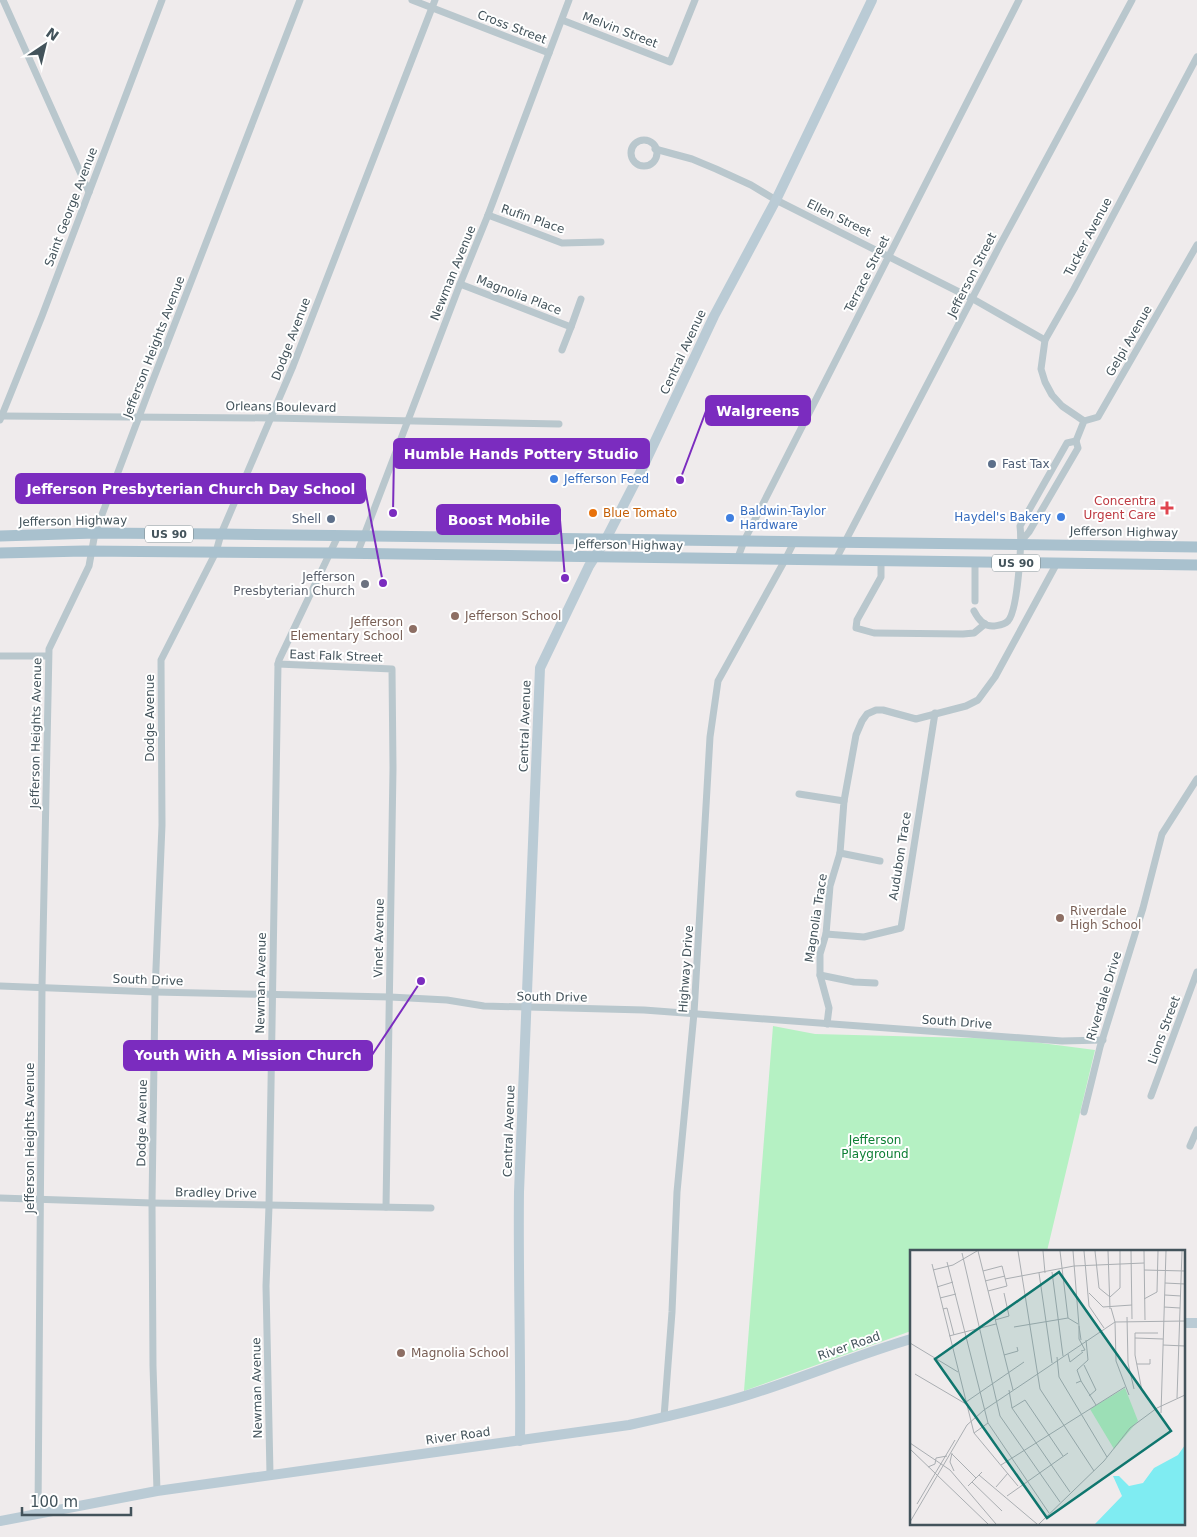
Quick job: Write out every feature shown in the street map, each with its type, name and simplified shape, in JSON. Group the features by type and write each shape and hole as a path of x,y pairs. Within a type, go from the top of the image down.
{"main road":[{"name":"Central Avenue","path":"520,1441 519,1209 540,668 594,558 606,539 642,469 714,316 776,200 872,0"},
{"name":"Jefferson Highway","path":"0,536 96,533 221,534 844,543 1021,542 1197,547"},
{"name":"Jefferson Highway","path":"0,553 91,551 330,553 1197,565"},
{"path":"1184,1323 1197,1324"},
{"name":"River Road","path":"0,1521 157,1491 629,1425 752,1394 910,1339"}],"street":[{"path":"3,0 89,192"},
{"name":"Saint George Avenue","path":"1,418 42,316 162,0"},
{"name":"Jefferson Heights Avenue","path":"38,1514 42,987 48,656 52,641 89,566 96,533 300,0"},
{"name":"Cross Street","path":"412,0 549,53"},
{"name":"Dodge Avenue","path":"157,1491 153,1366 152,1203 155,992 162,825 162,660 216,552 221,534 297,356 435,0"},
{"name":"Newman Avenue","path":"357,554 569,0"},
{"name":"Melvin Street","path":"562,20 670,62 694,0"},
{"name":"Terrace Street","path":"737,560 744,541 1019,0"},
{"name":"Jefferson Street","path":"834,561 1000,245 1132,0"},
{"name":"Tucker Avenue","path":"1084,421 1062,406 1052,395 1045,382 1041,369 1045,340 1197,57"},
{"name":"Ellen Street","path":"655,149 716,168 751,185 776,200 973,299 1045,340"},
{"name":"Rufin Place","path":"488,215 562,243 601,242"},
{"name":"Gelpi Avenue","path":"1084,421 1098,417 1197,245"},
{"name":"Magnolia Place","path":"460,284 571,327"},
{"name":"Magnolia Place","path":"562,350 582,299"},
{"name":"Orleans Boulevard","path":"1,418 271,418 559,424"},
{"path":"1021,542 1029,532 1078,448 1076,441 1084,421"},
{"path":"974,611 982,623 990,626 1002,625 1009,620 1014,607 1021,542 1020,526 1067,443 1076,441"},
{"name":"Newman Avenue","path":"270,1474 266,1286 278,660 338,536"},
{"name":"Highway Drive","path":"664,1417 672,1312 677,1192 694,1014 710,737 718,680 794,542"},
{"path":"881,562 881,578 857,620 856,628 874,633 974,633 985,624"},
{"path":"975,563 975,601"},
{"path":"799,794 844,801 856,735 867,714 876,710 883,710 916,719 966,706 978,700 995,676 1057,563"},
{"path":"0,656 48,656"},
{"name":"East Falk Street","path":"278,664 392,669"},
{"name":"Vinet Avenue","path":"386,1207 393,768 392,669"},
{"name":"Audubon Trace","path":"826,934 864,937 901,928 935,713"},
{"name":"Riverdale Drive","path":"1084,1112 1103,1040 1143,908 1162,834 1197,779"},
{"name":"Magnolia Trace","path":"827,1024 829,1008 820,975 820,954 826,934 830,886 840,853 844,801"},
{"path":"840,853 880,861"},
{"name":"Lions Street","path":"1151,1096 1197,972"},
{"path":"820,975 854,982 875,983"},
{"name":"South Drive","path":"0,986 155,992 390,997 447,1000 484,1006 644,1010 1062,1041 1103,1040"},
{"path":"1190,1146 1197,1130"},
{"name":"Bradley Drive","path":"0,1198 269,1206 431,1208"}],"green space":[{"name":"Jefferson Playground","path":"773,1026 815,1034 1010,1039 1095,1050 1047,1250 910,1250 910,1331 744,1391"}],"place":[{"name":"Fast Tax","path":"992,464"},
{"name":"Jefferson Feed","path":"554,479"},
{"name":"Walgreens","path":"680,480"},
{"name":"Concentra Urgent Care","path":"1167,508"},
{"name":"Humble Hands Pottery Studio","path":"393,513"},
{"name":"Blue Tomato","path":"593,513"},
{"name":"Haydel's Bakery","path":"1061,517"},
{"name":"Baldwin-Taylor Hardware","path":"730,518"},
{"name":"Shell","path":"331,519"},
{"name":"Boost Mobile","path":"565,578"},
{"name":"Jefferson Presbyterian Church Day School","path":"383,583"},
{"name":"Jefferson Presbyterian Church","path":"365,584"},
{"name":"Jefferson School","path":"455,616"},
{"name":"Jefferson Elementary School","path":"413,629"},
{"name":"Riverdale High School","path":"1060,918"},
{"name":"Youth With A Mission Church","path":"421,981"},
{"name":"Magnolia School","path":"401,1353"}]}
